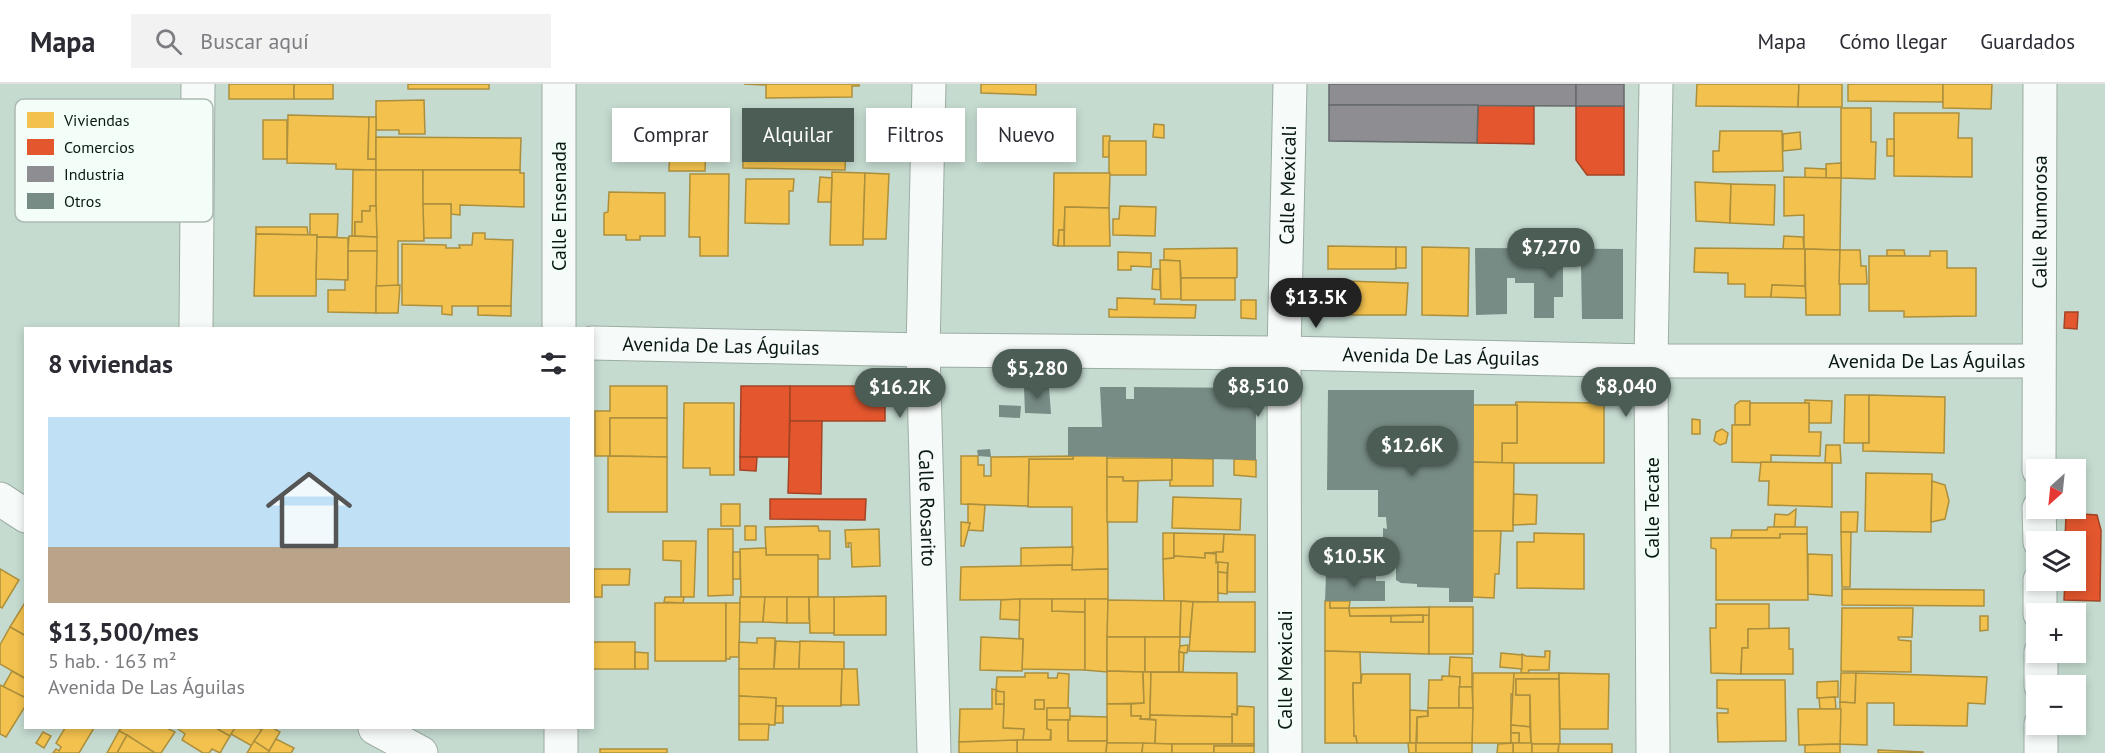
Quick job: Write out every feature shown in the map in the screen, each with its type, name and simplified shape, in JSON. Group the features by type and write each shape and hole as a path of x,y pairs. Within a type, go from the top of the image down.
{"street":[{"path":"198,84 198,99"},
{"name":"Calle Ensenada","path":"559,84 559,327"},
{"name":"Calle Rosarito","path":"929,84 923,350 934,753"},
{"name":"Calle Mexicali","path":"1285,753 1284,353 1290,84"},
{"name":"Calle Tecate","path":"1653,753 1651,362 1656,84"},
{"name":"Calle Rumorosa","path":"2039,459 2040,84"},
{"path":"196,327 197,222"},
{"name":"Avenida De Las Águilas","path":"594,343 923,350 1284,353 1651,362 2038,361"},
{"path":"0,499 24,515"},
{"path":"377,729 421,753"},
{"path":"561,729 561,753"},
{"path":"2041,735 2041,753"}],"building: Viviendas":[{"path":"229,84 294,84 294,99 229,99"},
{"path":"294,84 333,84 333,99 294,99"},
{"path":"408,84 489,84 489,89 408,89"},
{"path":"744,84 859,84 859,86 852,86 852,97 766,98 766,85"},
{"path":"981,84 1036,84 1036,95 981,93"},
{"path":"1697,84 1799,84 1798,107 1696,106"},
{"path":"1799,84 1842,84 1842,107 1798,107"},
{"path":"1848,84 1943,84 1943,102 1848,101"},
{"path":"1943,84 1992,84 1991,109 1943,108"},
{"path":"424,100 425,134 399,134 399,130 376,130 376,101"},
{"path":"1841,108 1871,108 1871,142 1876,142 1875,179 1841,178"},
{"path":"1894,113 1959,113 1958,138 1972,138 1972,177 1894,176"},
{"path":"288,115 369,117 368,159 376,159 376,170 336,169 336,164 287,163"},
{"path":"369,117 376,117 376,159 368,159"},
{"path":"263,120 287,120 287,159 263,159"},
{"path":"1154,124 1164,125 1164,138 1153,137"},
{"path":"1720,131 1782,131 1783,171 1713,172 1713,151 1719,151"},
{"path":"1800,132 1801,149 1783,151 1783,134"},
{"path":"1103,136 1110,136 1109,157 1103,157"},
{"path":"376,137 521,138 520,170 376,170"},
{"path":"1887,139 1894,139 1894,156 1887,156"},
{"path":"1109,141 1146,141 1146,175 1109,175"},
{"path":"669,162 705,162 705,171 669,171"},
{"path":"743,162 845,162 845,170 743,168"},
{"path":"1841,163 1841,178 1826,178 1826,164"},
{"path":"1805,168 1826,169 1826,178 1805,178"},
{"path":"353,170 376,170 376,206 370,206 370,211 362,211 362,222 355,222 355,236 352,236"},
{"path":"376,170 423,170 424,241 398,241 398,287 376,286"},
{"path":"423,170 520,170 520,173 524,173 524,207 460,205 460,215 451,214 451,204 423,204"},
{"path":"832,172 865,173 863,245 830,245"},
{"path":"865,173 889,174 886,239 863,239"},
{"path":"1054,173 1110,173 1109,208 1065,207 1064,230 1059,230 1058,246 1053,245"},
{"path":"690,174 729,174 728,256 700,256 700,237 689,237"},
{"path":"820,177 832,178 831,202 818,202"},
{"path":"1784,177 1841,178 1840,250 1804,249 1804,215 1784,216"},
{"path":"746,179 794,179 793,191 789,191 789,224 745,223"},
{"path":"1695,182 1731,184 1730,223 1696,221"},
{"path":"1731,184 1775,185 1774,225 1730,223"},
{"path":"609,192 665,193 665,236 640,236 640,240 626,240 626,235 604,235 604,213 608,212"},
{"path":"423,204 451,204 451,238 424,238"},
{"path":"370,206 376,206 377,237 355,236 355,222 362,222 362,211 370,211"},
{"path":"1120,206 1156,207 1155,236 1113,235 1113,219 1119,219"},
{"path":"1065,207 1109,208 1110,246 1064,246"},
{"path":"310,214 338,214 337,237 310,235"},
{"path":"256,227 307,227 308,235 256,234"},
{"path":"1059,230 1064,230 1064,246 1058,246"},
{"path":"473,233 485,233 485,239 513,240 511,306 452,306 452,315 442,314 442,306 402,305 402,244 446,245 446,248 460,248 459,245 472,245"},
{"path":"256,234 317,235 316,296 254,296"},
{"path":"349,236 377,237 377,251 348,251"},
{"path":"1784,236 1803,237 1804,249 1783,249"},
{"path":"317,237 348,238 348,280 316,279"},
{"path":"1328,246 1396,247 1396,269 1328,269"},
{"path":"1396,247 1406,247 1406,268 1396,268"},
{"path":"1422,247 1469,248 1468,316 1422,315"},
{"path":"1237,248 1237,277 1235,278 1181,278 1180,261 1164,260 1164,249"},
{"path":"1695,248 1805,249 1805,286 1772,285 1771,297 1745,297 1745,284 1728,284 1728,273 1694,272"},
{"path":"1805,249 1840,250 1840,315 1806,315"},
{"path":"1840,250 1860,250 1861,266 1866,266 1867,284 1839,284"},
{"path":"1887,250 1904,250 1905,256 1887,256"},
{"path":"348,251 377,251 376,313 328,312 328,290 345,290 345,280 348,280"},
{"path":"1930,251 1947,251 1947,268 1976,268 1976,316 1904,317 1904,311 1869,311 1869,256 1930,256"},
{"path":"1118,252 1151,253 1151,267 1131,266 1131,270 1118,270"},
{"path":"1160,260 1180,261 1181,299 1161,299"},
{"path":"1153,269 1160,269 1160,290 1152,289"},
{"path":"1181,278 1235,278 1235,300 1181,300"},
{"path":"1344,281 1408,283 1406,315 1344,315"},
{"path":"400,285 398,313 376,313 376,286"},
{"path":"1772,285 1805,286 1806,298 1771,297"},
{"path":"1117,298 1155,299 1154,304 1196,305 1195,318 1109,317 1109,309 1117,310"},
{"path":"1241,300 1256,300 1256,319 1241,318"},
{"path":"478,306 511,306 511,316 478,315"},
{"path":"610,386 667,386 667,418 610,418 610,456 595,456 595,411 610,411"},
{"path":"1845,395 1869,395 1869,443 1844,443"},
{"path":"1869,395 1945,397 1944,453 1863,451 1863,443 1869,443"},
{"path":"1805,400 1832,401 1831,423 1809,423 1809,403 1805,403"},
{"path":"1740,401 1750,401 1750,425 1735,425 1735,405"},
{"path":"1516,402 1604,403 1604,463 1502,463 1502,443 1517,443"},
{"path":"684,403 734,403 734,475 710,475 710,468 683,468"},
{"path":"1750,403 1809,403 1809,432 1821,432 1820,456 1771,455 1771,463 1732,462 1732,425 1750,425"},
{"path":"1473,405 1517,405 1517,443 1502,443 1502,463 1473,462"},
{"path":"610,418 667,418 667,457 610,456"},
{"path":"1692,419 1700,420 1700,434 1692,434"},
{"path":"1722,429 1728,433 1726,443 1720,445 1714,441 1716,432"},
{"path":"1826,445 1840,445 1841,463 1825,463"},
{"path":"1107,455 1108,569 1072,570 1072,507 1028,507 1029,459 1073,459 1073,456"},
{"path":"608,456 667,457 667,512 608,512"},
{"path":"961,456 978,456 978,465 984,465 984,476 991,476 991,457 1073,456 1073,459 1029,459 1028,506 961,504"},
{"path":"1107,458 1172,458 1172,480 1123,481 1123,477 1107,477"},
{"path":"1172,458 1213,459 1213,486 1170,486"},
{"path":"1234,459 1256,460 1256,477 1234,475"},
{"path":"1473,462 1514,463 1513,531 1473,531"},
{"path":"1761,462 1832,463 1832,507 1768,505 1769,481 1759,481"},
{"path":"1866,473 1932,474 1931,532 1865,531"},
{"path":"1107,477 1123,477 1123,481 1138,481 1137,522 1107,522"},
{"path":"1932,481 1945,485 1949,501 1945,519 1931,522"},
{"path":"1514,494 1537,495 1536,524 1513,525"},
{"path":"1173,497 1241,499 1240,530 1172,528"},
{"path":"721,504 740,504 740,526 721,526"},
{"path":"968,504 985,505 983,531 968,530 970,523 968,523"},
{"path":"1796,509 1795,527 1774,527 1775,514 1788,515"},
{"path":"1841,512 1858,512 1857,532 1841,532"},
{"path":"961,522 970,523 964,546 961,546"},
{"path":"745,526 756,526 756,540 745,540"},
{"path":"818,526 819,531 830,531 830,559 818,559 818,555 766,555 765,527"},
{"path":"1768,527 1807,527 1807,534 1780,534 1780,538 1731,538 1732,530 1767,530"},
{"path":"708,529 733,529 733,595 708,596"},
{"path":"879,529 880,566 852,567 851,543 848,543 849,547 846,547 845,530"},
{"path":"1473,531 1501,531 1499,574 1495,574 1494,598 1473,597"},
{"path":"1841,532 1851,532 1850,587 1842,587"},
{"path":"1163,533 1174,533 1174,558 1163,559"},
{"path":"1174,533 1224,534 1223,552 1205,553 1205,558 1174,556"},
{"path":"1534,533 1584,534 1584,589 1517,588 1517,542 1534,542"},
{"path":"1224,534 1255,535 1255,592 1227,592 1228,563 1216,563 1216,552 1223,552"},
{"path":"1780,534 1807,534 1808,600 1716,600 1716,549 1711,548 1711,538 1780,538"},
{"path":"663,541 696,541 694,597 681,597 681,561 663,560"},
{"path":"1073,547 1072,565 1021,566 1021,548"},
{"path":"766,548 766,555 818,555 818,597 741,597 740,549"},
{"path":"733,552 740,552 740,579 733,579"},
{"path":"1205,553 1216,554 1218,602 1164,601 1163,559 1174,558 1174,556 1205,558"},
{"path":"1808,554 1832,555 1832,596 1808,594"},
{"path":"1218,562 1228,563 1227,573 1218,572"},
{"path":"1072,565 1072,570 1108,569 1108,599 960,600 961,567"},
{"path":"0,569 19,580 2,608 0,607"},
{"path":"594,569 630,569 629,585 602,585 602,597 594,597"},
{"path":"1218,572 1227,573 1227,594 1218,593"},
{"path":"1842,589 1984,590 1984,606 1842,605"},
{"path":"886,596 886,635 834,635 834,597"},
{"path":"665,597 684,597 683,603 664,602"},
{"path":"740,597 765,597 763,622 739,622"},
{"path":"765,597 787,597 787,623 763,622"},
{"path":"787,597 809,597 811,623 787,623"},
{"path":"809,597 834,597 834,633 810,633"},
{"path":"1020,599 1020,620 1000,619 1001,600"},
{"path":"1020,599 1052,599 1052,611 1085,612 1085,670 1022,669 1023,639 1019,638"},
{"path":"1052,599 1085,599 1085,612 1052,611"},
{"path":"1085,599 1108,599 1107,672 1085,670"},
{"path":"1108,600 1181,601 1180,637 1107,637"},
{"path":"1181,601 1193,602 1190,637 1180,637"},
{"path":"1325,601 1330,601 1330,608 1349,608 1350,616 1391,616 1391,622 1423,622 1423,615 1429,615 1429,654 1325,651"},
{"path":"1330,601 1350,601 1349,608 1330,608"},
{"path":"1193,602 1255,602 1255,652 1189,651"},
{"path":"655,603 726,603 726,661 655,661"},
{"path":"726,603 740,603 739,657 730,657 730,659 726,659"},
{"path":"24,604 24,635 10,627"},
{"path":"1716,604 1769,604 1769,629 1748,629 1748,648 1742,648 1741,674 1711,673 1710,628 1716,628"},
{"path":"1429,607 1473,607 1473,654 1429,654"},
{"path":"1429,607 1429,615 1350,616 1349,608"},
{"path":"1842,608 1913,608 1912,637 1898,637 1899,640 1911,641 1911,672 1841,671"},
{"path":"1423,615 1423,622 1391,622 1391,616"},
{"path":"1980,616 1988,616 1988,630 1980,631"},
{"path":"10,627 24,635 24,678 0,664 0,645"},
{"path":"1789,628 1789,649 1793,649 1793,674 1741,674 1742,648 1748,648 1748,629"},
{"path":"981,637 1023,639 1022,671 980,670"},
{"path":"1107,637 1145,637 1145,672 1107,671"},
{"path":"1145,637 1180,637 1179,672 1145,672"},
{"path":"757,638 775,638 774,669 739,669 739,642 757,643"},
{"path":"776,641 800,642 799,669 774,669"},
{"path":"800,641 844,642 844,669 799,669"},
{"path":"594,642 635,642 635,669 594,669"},
{"path":"1188,645 1187,653 1179,652 1180,646"},
{"path":"1325,651 1360,652 1361,683 1353,683 1354,736 1356,736 1357,743 1325,743"},
{"path":"1545,651 1550,651 1549,670 1529,670 1528,673 1521,673 1522,654 1545,657"},
{"path":"635,652 648,653 648,669 635,669"},
{"path":"1179,652 1184,653 1183,672 1179,672"},
{"path":"1501,653 1522,655 1522,669 1500,667"},
{"path":"1450,657 1472,658 1472,687 1459,687 1460,677 1449,676"},
{"path":"739,669 842,669 841,706 776,706 776,698 739,696"},
{"path":"842,669 857,669 859,705 841,705"},
{"path":"12,671 24,678 24,697 3,687"},
{"path":"1107,671 1143,672 1144,703 1107,704"},
{"path":"1143,672 1151,672 1150,719 1131,716 1131,704 1144,703"},
{"path":"1151,672 1237,673 1237,715 1232,714 1232,717 1150,715"},
{"path":"1025,673 1048,673 1048,678 1057,678 1058,673 1069,674 1068,708 1047,708 1047,729 1051,730 1050,740 1023,740 1024,729 1003,728 1004,692 996,692 997,677 1025,677","holes":["1035,700 1044,700 1044,709 1035,709"]},
{"path":"1473,673 1514,673 1514,694 1511,694 1511,743 1472,743"},
{"path":"1514,673 1559,673 1559,679 1516,679 1516,695 1530,695 1530,727 1511,725"},
{"path":"1559,673 1609,674 1608,729 1560,729"},
{"path":"1841,673 1856,673 1855,703 1840,702"},
{"path":"1856,673 1987,677 1985,704 1968,703 1967,726 1894,725 1894,703 1867,703 1867,745 1840,744 1840,702 1855,703"},
{"path":"1362,674 1410,674 1410,743 1357,743 1356,736 1354,736 1353,683 1361,683"},
{"path":"1442,676 1460,677 1459,708 1428,708 1429,680 1442,680"},
{"path":"1516,679 1559,679 1560,744 1531,744 1530,695 1516,695"},
{"path":"1717,680 1785,680 1786,741 1718,742 1717,713 1728,713 1728,709 1717,708"},
{"path":"1838,681 1838,697 1817,698 1817,682"},
{"path":"0,685 24,697 24,708 6,737 0,734"},
{"path":"1459,687 1472,687 1473,708 1459,708"},
{"path":"992,689 997,690 996,704 1004,704 1003,728 1024,729 1023,740 959,742 960,709 992,709"},
{"path":"996,691 1004,692 1004,704 996,704"},
{"path":"739,696 776,698 775,725 739,724"},
{"path":"1835,697 1836,709 1820,709 1819,698"},
{"path":"1035,700 1044,700 1044,709 1035,709"},
{"path":"1107,704 1131,704 1131,716 1156,720 1155,744 1107,743"},
{"path":"776,706 783,706 783,723 775,723"},
{"path":"1238,706 1254,707 1254,744 1232,744 1232,714 1237,715"},
{"path":"1047,708 1070,708 1070,720 1047,720"},
{"path":"1428,708 1473,708 1472,743 1417,743 1417,717 1428,716"},
{"path":"1798,709 1841,709 1840,744 1799,745"},
{"path":"1410,710 1427,711 1428,716 1417,717 1416,743 1410,743"},
{"path":"1150,715 1232,717 1232,744 1155,744 1156,720 1150,719"},
{"path":"1070,716 1107,717 1107,741 1068,741"},
{"path":"1047,720 1068,720 1068,741 1107,741 1106,753 1017,753 1017,740 1051,740 1051,730 1047,729"},
{"path":"739,724 769,724 768,740 739,740"},
{"path":"1511,725 1530,727 1531,744 1519,743 1519,733 1511,733"},
{"path":"64,729 93,729 79,753 53,753 56,749 59,751 61,747 56,743"},
{"path":"120,729 169,729 175,732 161,753 155,753 119,731"},
{"path":"178,729 218,729 230,736 220,753 212,749 209,753 203,753 182,740 185,734"},
{"path":"218,729 234,729 230,736"},
{"path":"234,729 262,730 252,746 231,734"},
{"path":"262,729 275,729 280,732 269,751 254,741"},
{"path":"119,731 127,735 117,753 107,753"},
{"path":"43,732 51,736 44,748 36,743"},
{"path":"1511,733 1519,733 1519,743 1511,743"},
{"path":"127,735 155,753 117,753"},
{"path":"276,739 294,748 291,753 268,753"},
{"path":"1017,740 1017,753 959,753 959,742"},
{"path":"254,741 269,751 268,753 247,753"},
{"path":"1107,743 1143,743 1142,753 1106,753"},
{"path":"1143,743 1172,744 1172,753 1142,753"},
{"path":"1408,743 1416,743 1416,753 1409,753"},
{"path":"1416,743 1472,743 1472,753 1416,753"},
{"path":"1513,743 1532,743 1532,753 1513,753"},
{"path":"1513,743 1513,753 1497,753 1498,744"},
{"path":"1172,744 1254,744 1254,746 1214,746 1214,753 1172,753"},
{"path":"1532,744 1559,744 1558,753 1532,753"},
{"path":"1559,744 1612,744 1612,753 1558,753"},
{"path":"1840,744 1840,753 1805,753 1805,745"},
{"path":"1214,746 1254,746 1254,753 1214,753"},
{"path":"600,749 667,749 667,753 600,753"},
{"path":"1878,750 1923,752 1923,753 1878,753"}],"building: Comercios":[{"path":"1478,105 1534,106 1534,144 1477,143"},
{"path":"1576,106 1624,106 1624,175 1587,175 1576,160"},
{"path":"2065,312 2078,312 2077,329 2064,328"},
{"path":"741,386 790,386 789,457 740,457"},
{"path":"790,386 885,386 885,421 790,421"},
{"path":"790,421 822,421 821,494 788,493"},
{"path":"740,457 757,457 756,471 740,470"},
{"path":"770,499 866,499 865,520 770,519"},
{"path":"2086,514 2097,515 2101,530 2100,601 2064,600 2064,591 2086,591 2086,531 2065,531 2066,519 2086,519"}],"building: Industria":[{"path":"1329,84 1576,84 1576,106 1329,105"},
{"path":"1576,84 1624,84 1624,106 1576,106"},
{"path":"1329,105 1478,105 1477,143 1329,141"}],"building: Otros":[{"path":"1475,248 1623,249 1623,319 1582,319 1581,266 1573,265 1573,262 1563,262 1563,297 1554,297 1554,318 1534,318 1534,283 1515,283 1515,278 1507,278 1507,314 1476,315"},
{"path":"1024,387 1049,387 1051,414 1025,413"},
{"path":"1100,387 1126,387 1126,399 1134,399 1134,387 1256,388 1256,460 1068,456 1068,427 1102,427"},
{"path":"1328,390 1474,390 1473,602 1449,602 1449,588 1417,587 1417,584 1401,583 1396,580 1396,564 1386,564 1383,528 1387,529 1386,517 1378,517 1378,490 1327,490"},
{"path":"999,405 1021,406 1020,418 999,417"},
{"path":"990,449 991,457 978,456 977,450"},
{"path":"1326,574 1376,576 1376,581 1385,581 1385,601 1325,601"}]}
